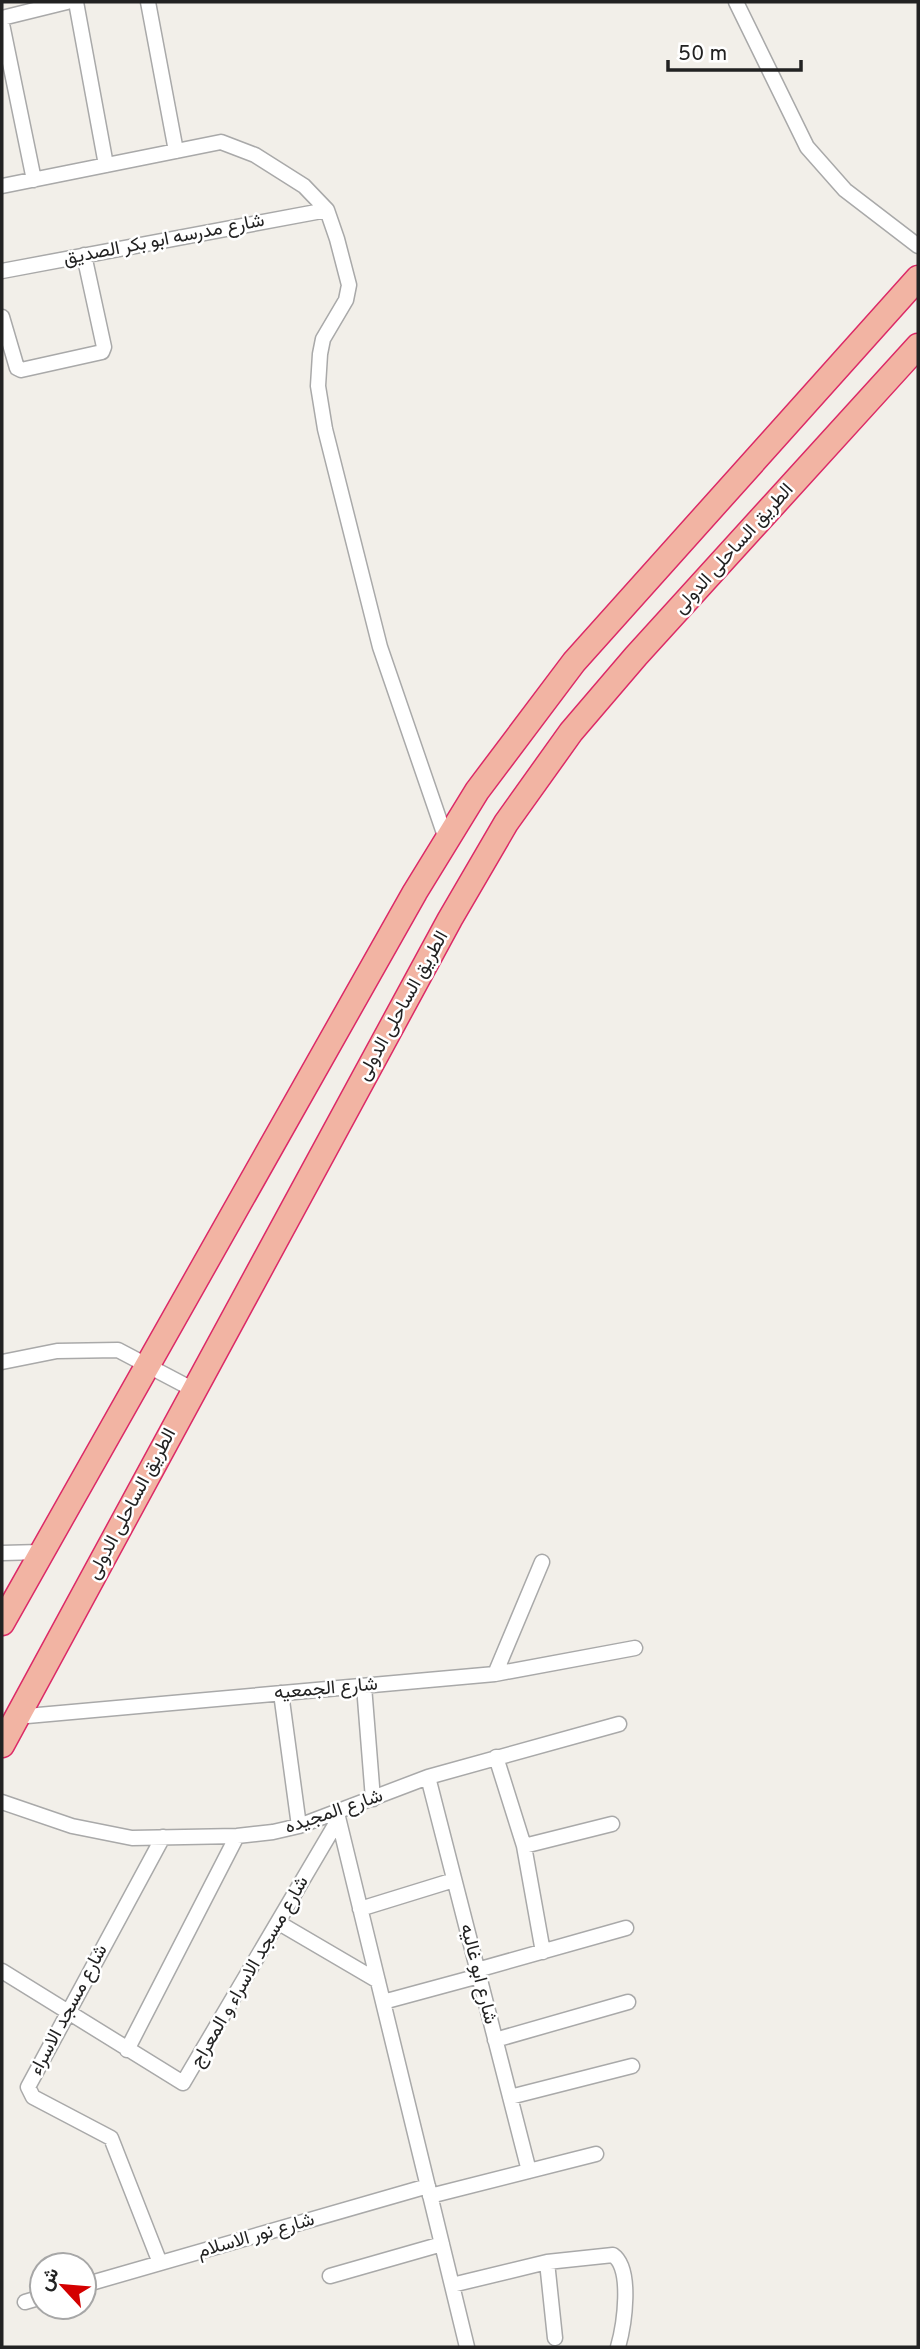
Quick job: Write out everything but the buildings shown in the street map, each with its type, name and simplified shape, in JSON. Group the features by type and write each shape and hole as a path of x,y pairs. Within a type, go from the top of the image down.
{"highway":[{"path":"2,1623 446,839 512,741 575,662 918,278"},
{"name":"الطريق الساحلى الدولى","path":"2,1745 477,871 537,777 606,689 918,346"}],"street":[{"path":"2,18 68,2"},
{"path":"76,2 106,165"},
{"path":"148,2 176,151"},
{"path":"736,2 807,148 845,190 918,246"},
{"path":"2,24 34,180"},
{"path":"2,186 216,142 237,146 281,170 304,186 327,210 349,285 346,299 323,339 320,354 318,386 326,429 380,647 446,839"},
{"name":"شارع مدرسه ابو بكر الصديق","path":"2,271 327,210"},
{"path":"2,317 17,369 101,353 104,347 84,255"},
{"path":"2,1362 57,1351 118,1350 194,1390"},
{"path":"2,1553 41,1552"},
{"path":"495,1674 542,1562"},
{"name":"شارع الجمعيه","path":"16,1717 495,1674 635,1648"},
{"path":"364,1686 373,1799"},
{"path":"281,1693 299,1826"},
{"name":"شارع المجيده","path":"2,1802 101,1834 237,1836 299,1826 338,1816 428,1777 619,1724"},
{"path":"496,1758 524,1846 543,1952"},
{"name":"شارع ابو غاليه","path":"428,1777 529,2171"},
{"path":"338,1816 467,2347"},
{"name":"شارع مسجد الاسراء و المعراج","path":"2,1971 178,2083 185,2082 279,1923 338,1816"},
{"path":"524,1846 612,1824"},
{"path":"127,2050 237,1836"},
{"name":"شارع مسجد الاسراء","path":"160,2263 111,2138 28,2092 29,2084 163,1837"},
{"path":"360,1909 454,1880"},
{"path":"279,1923 378,1981"},
{"path":"383,2002 626,1928"},
{"path":"495,2040 628,2002"},
{"path":"510,2098 632,2066"},
{"name":"شارع نور الاسلام","path":"98,2281 429,2191 529,2171 596,2154"},
{"path":"330,2276 442,2244"},
{"path":"452,2285 547,2262 607,2253 614,2255 622,2264 625,2314 618,2347"},
{"path":"547,2262 555,2338"},
{"path":"24,2302 28,2301"}]}
